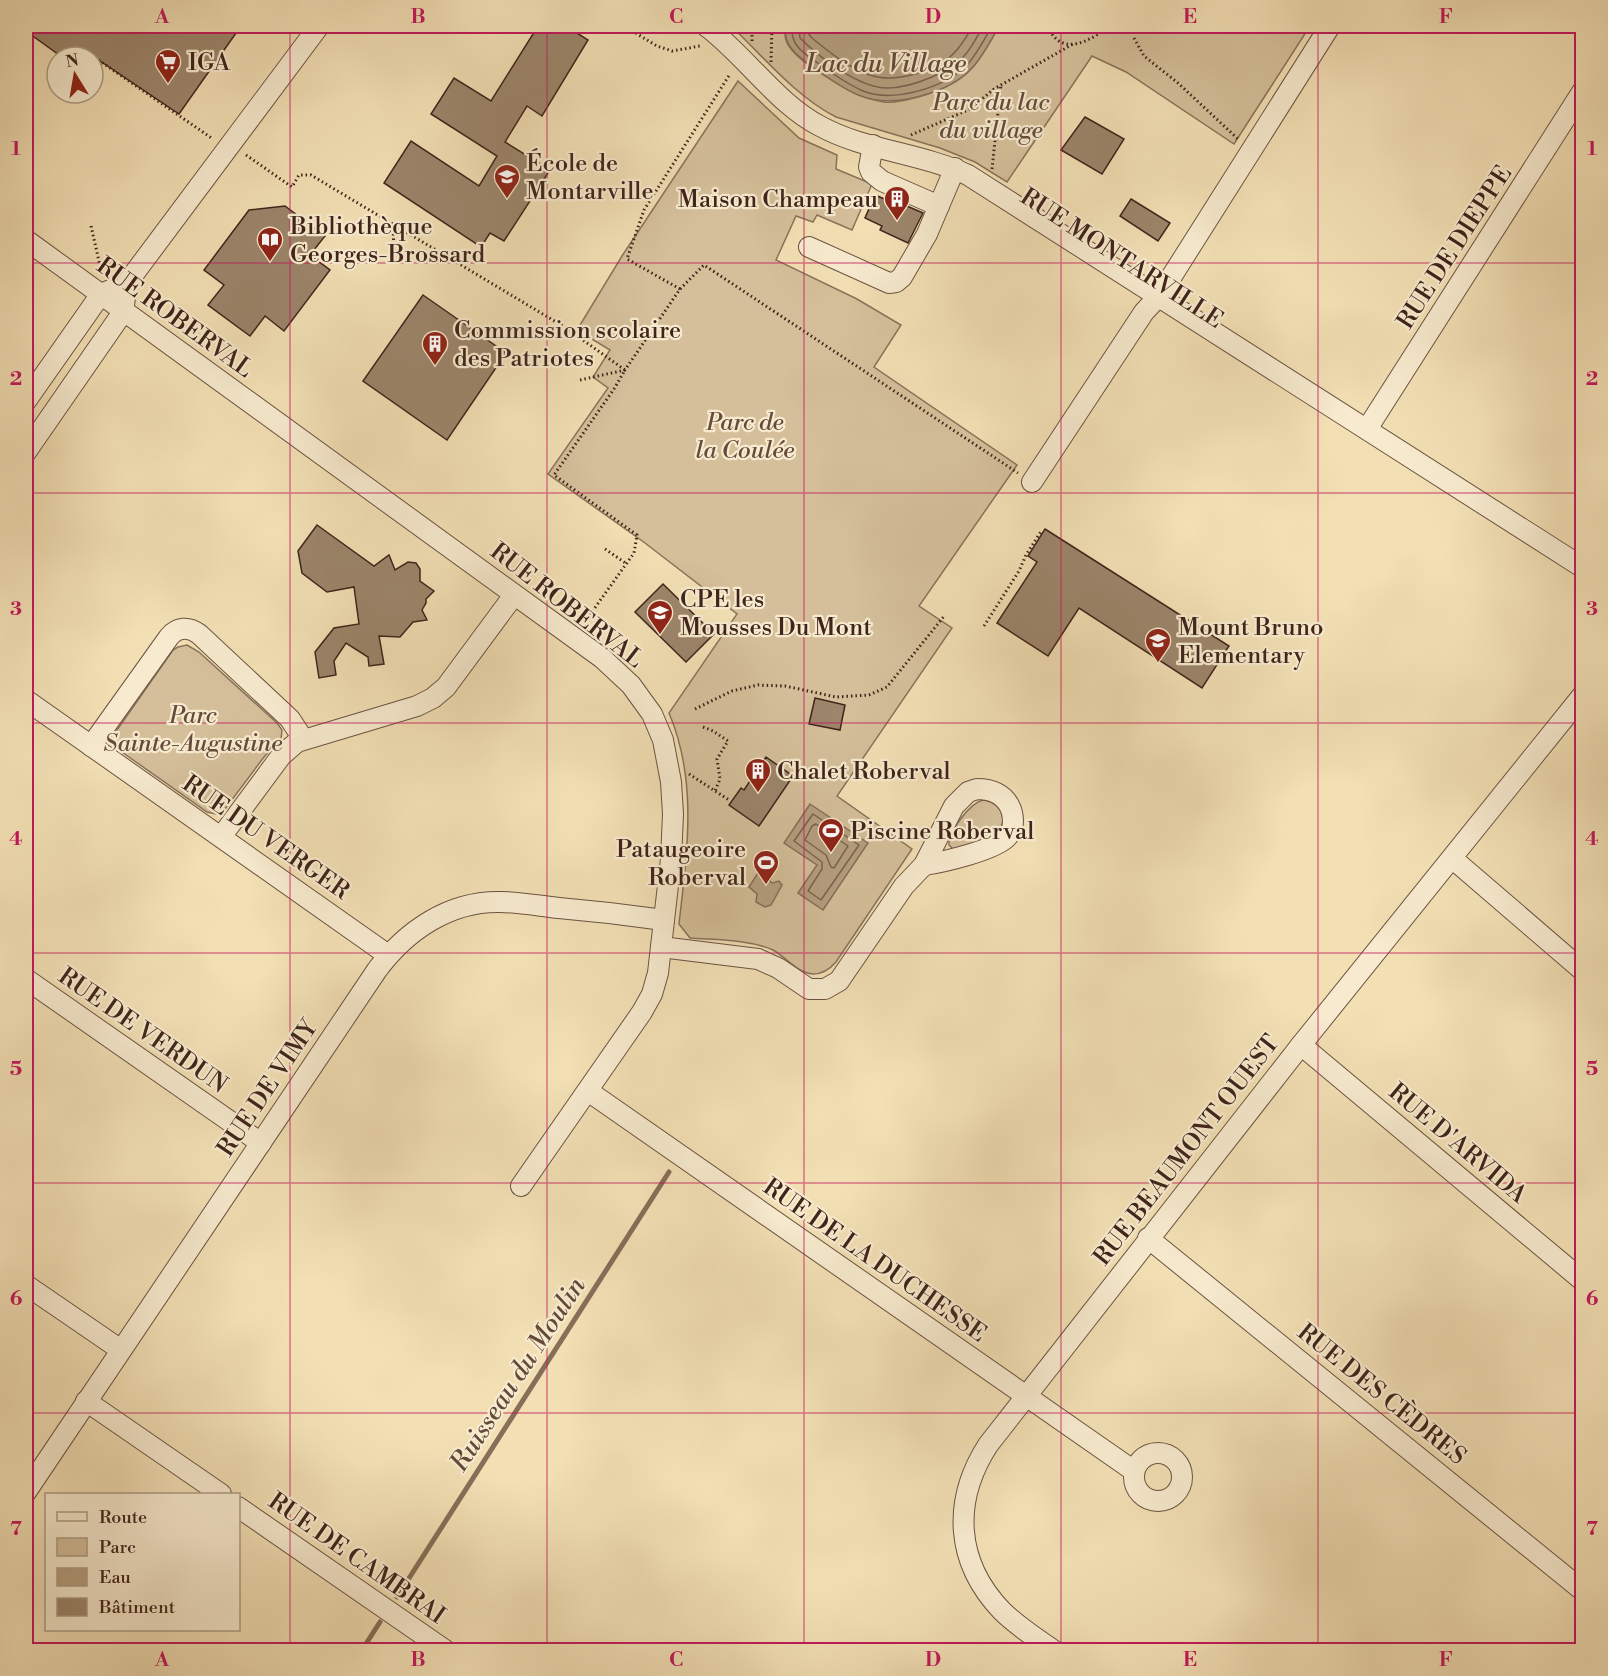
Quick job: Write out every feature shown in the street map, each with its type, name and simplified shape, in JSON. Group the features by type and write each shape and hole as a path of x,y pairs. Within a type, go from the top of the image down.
{"street":[{"path":"26,452 123,312 126,284 320,26"},
{"name":"RUE MONTARVILLE","path":"706,26 803,116 834,133 955,168 984,184 1582,567"},
{"path":"1032,482 1144,312 1160,296 1330,26"},
{"name":"RUE DE DIEPPE","path":"1367,429 1582,92"},
{"path":"873,145 869,167 876,177 939,206"},
{"path":"809,247 889,283 896,282 902,277 927,234 955,168"},
{"name":"RUE ROBERVAL","path":"26,240 575,637 602,658 631,686 659,726 671,782 674,814 661,947 652,994 642,1012 521,1186"},
{"path":"26,401 101,294 126,284"},
{"path":"221,837 281,756 291,746 303,739 405,710 433,698 458,674 514,594"},
{"path":"91,746 169,637 175,631 183,628 195,631 215,649 290,719 303,739"},
{"name":"RUE BEAUMONT OUEST","path":"1053,1650 1011,1620 987,1594 971,1564 963,1531 965,1497 976,1465 988,1445 1148,1238 1582,696"},
{"name":"RUE DU VERGER","path":"26,700 388,955"},
{"path":"661,947 758,959 778,968 804,987 814,990 825,989 839,981 904,886 924,865 960,798 977,789 987,789 997,792 1005,799 1010,807 1012,826 1009,835 1003,841 956,859 924,865"},
{"path":"1453,859 1582,970"},
{"name":"RUE DE VIMY","path":"26,1492 388,955 409,934 456,908 478,903 516,903 664,920"},
{"name":"RUE DE VERDUN","path":"26,979 261,1143"},
{"name":"RUE D'ARVIDA","path":"1301,1045 1582,1280"},
{"name":"RUE DE LA DUCHESSE","path":"588,1091 1134,1471"},
{"name":"RUE DES CÈDRES","path":"1148,1238 1582,1590"},
{"path":"26,1284 121,1350"},
{"path":"86,1401 220,1493"},
{"name":"RUE DE CAMBRAI","path":"240,1508 446,1650"}],"path":[{"path":"624,26 657,46 672,51 707,46"},
{"path":"752,26 752,48"},
{"path":"771,67 772,26"},
{"path":"1048,26 1059,40 1073,44 1085,42 1110,26"},
{"path":"1134,38 1144,56 1178,83 1240,140"},
{"path":"904,141 911,135 970,109 1001,84 1060,54 1073,44"},
{"path":"105,65 205,135"},
{"path":"680,289 627,259 644,210 733,70"},
{"path":"989,174 994,159 1001,84"},
{"path":"227,147 248,157 292,187 299,175 311,175 566,328 625,370"},
{"path":"393,225 394,253"},
{"path":"91,226 101,270"},
{"path":"575,637 634,553 637,535 554,475 680,289 704,265 1032,482"},
{"path":"580,380 625,370"},
{"path":"984,626 1023,565 1042,530"},
{"path":"605,549 627,564"},
{"path":"695,709 732,691 758,685 785,686 836,697 869,695 887,687 945,615"},
{"path":"703,727 728,741 717,759 720,779 715,791"},
{"path":"703,783 729,800"}],"green space":[{"name":"Parc du lac du village","path":"731,26 786,26 787,43 803,61 860,94 889,102 923,95 942,88 966,74 987,48 999,26 1310,26 1234,144 1126,72 1092,56 1007,182 975,162 940,148 836,117 793,87"},
{"name":"Parc de la Coulée","path":"738,81 799,138 837,155 836,169 872,184 852,230 817,215 813,222 796,216 776,260 857,299 901,325 874,367 1017,465 919,606 952,628 837,796 912,849 836,962 826,971 817,974 802,971 778,953 763,946 690,938 679,924 687,844 687,791 678,739 669,713 737,614 645,543 548,474 608,388 593,377 610,350 577,330 622,256"},
{"name":"Parc Sainte-Augustine","path":"187,645 199,652 282,730 281,739 264,757 225,809 216,814 207,812 119,750 114,740 117,730 173,650"},
{"path":"983,800 998,806 1001,811 1003,821 998,831 963,847 953,849 949,845 956,826 972,806"}],"water":[{"name":"Lac du Village","path":"786,26 999,26 980,58 962,77 949,85 920,96 889,101 861,96 837,84 814,68 797,55 789,45 785,33"},
{"name":"Piscine Roberval","path":"810,804 868,843 823,910 798,893 817,865 784,843"},
{"name":"Pataugeoire Roberval","path":"766,864 774,870 770,881 772,883 779,881 782,885 771,905 765,907 756,902 757,894 749,887 763,865"}],"building":[{"name":"IGA","path":"26,26 241,26 179,114 105,64 105,45 45,45 26,31"},
{"path":"538,26 566,26 588,40 542,116 527,106 505,142 550,170 504,241 490,233 481,247 384,183 411,141 479,186 497,156 431,114 454,78 491,101"},
{"path":"1085,117 1124,139 1102,174 1061,150"},
{"name":"Maison Champeau","path":"875,195 923,213 908,243 880,230 882,226 865,218"},
{"path":"1131,199 1170,223 1158,241 1120,216"},
{"path":"285,206 325,236 310,255 330,270 284,331 265,316 250,336 208,305 224,285 204,270 249,210"},
{"name":"Commission scolaire des Patriotes","path":"423,295 506,353 447,440 363,381"},
{"path":"317,525 374,566 389,555 395,570 408,562 416,563 420,569 420,581 434,591 426,599 422,610 427,620 413,622 400,637 379,636 384,664 369,666 368,657 346,643 334,661 336,675 319,678 315,652 334,628 359,624 354,587 327,592 302,573 298,551"},
{"path":"1045,529 1229,646 1202,688 1079,608 1048,656 997,623 1037,562 1028,556"},
{"path":"663,584 714,634 686,662 635,612"},
{"path":"815,698 845,705 840,730 809,724"},
{"name":"Chalet Roberval","path":"766,757 793,776 759,826 729,805 741,788 744,790"}],"waterway":[{"name":"Ruisseau du Moulin","path":"397,1597 669,1172"},
{"name":"Ruisseau du Moulin","path":"362,1650 380,1622"}],"place":[{"name":"IGA","path":"168,85"},
{"name":"École de Montarville","path":"507,200"},
{"name":"Maison Champeau","path":"897,222"},
{"name":"Bibliothèque Georges-Brossard","path":"270,263"},
{"name":"Commission scolaire des Patriotes","path":"435,367"},
{"name":"CPE les Mousses Du Mont","path":"660,636"},
{"name":"Mount Bruno Elementary","path":"1158,664"},
{"name":"Chalet Roberval","path":"758,794"},
{"name":"Piscine Roberval","path":"831,854"},
{"name":"Pataugeoire Roberval","path":"766,886"}]}
